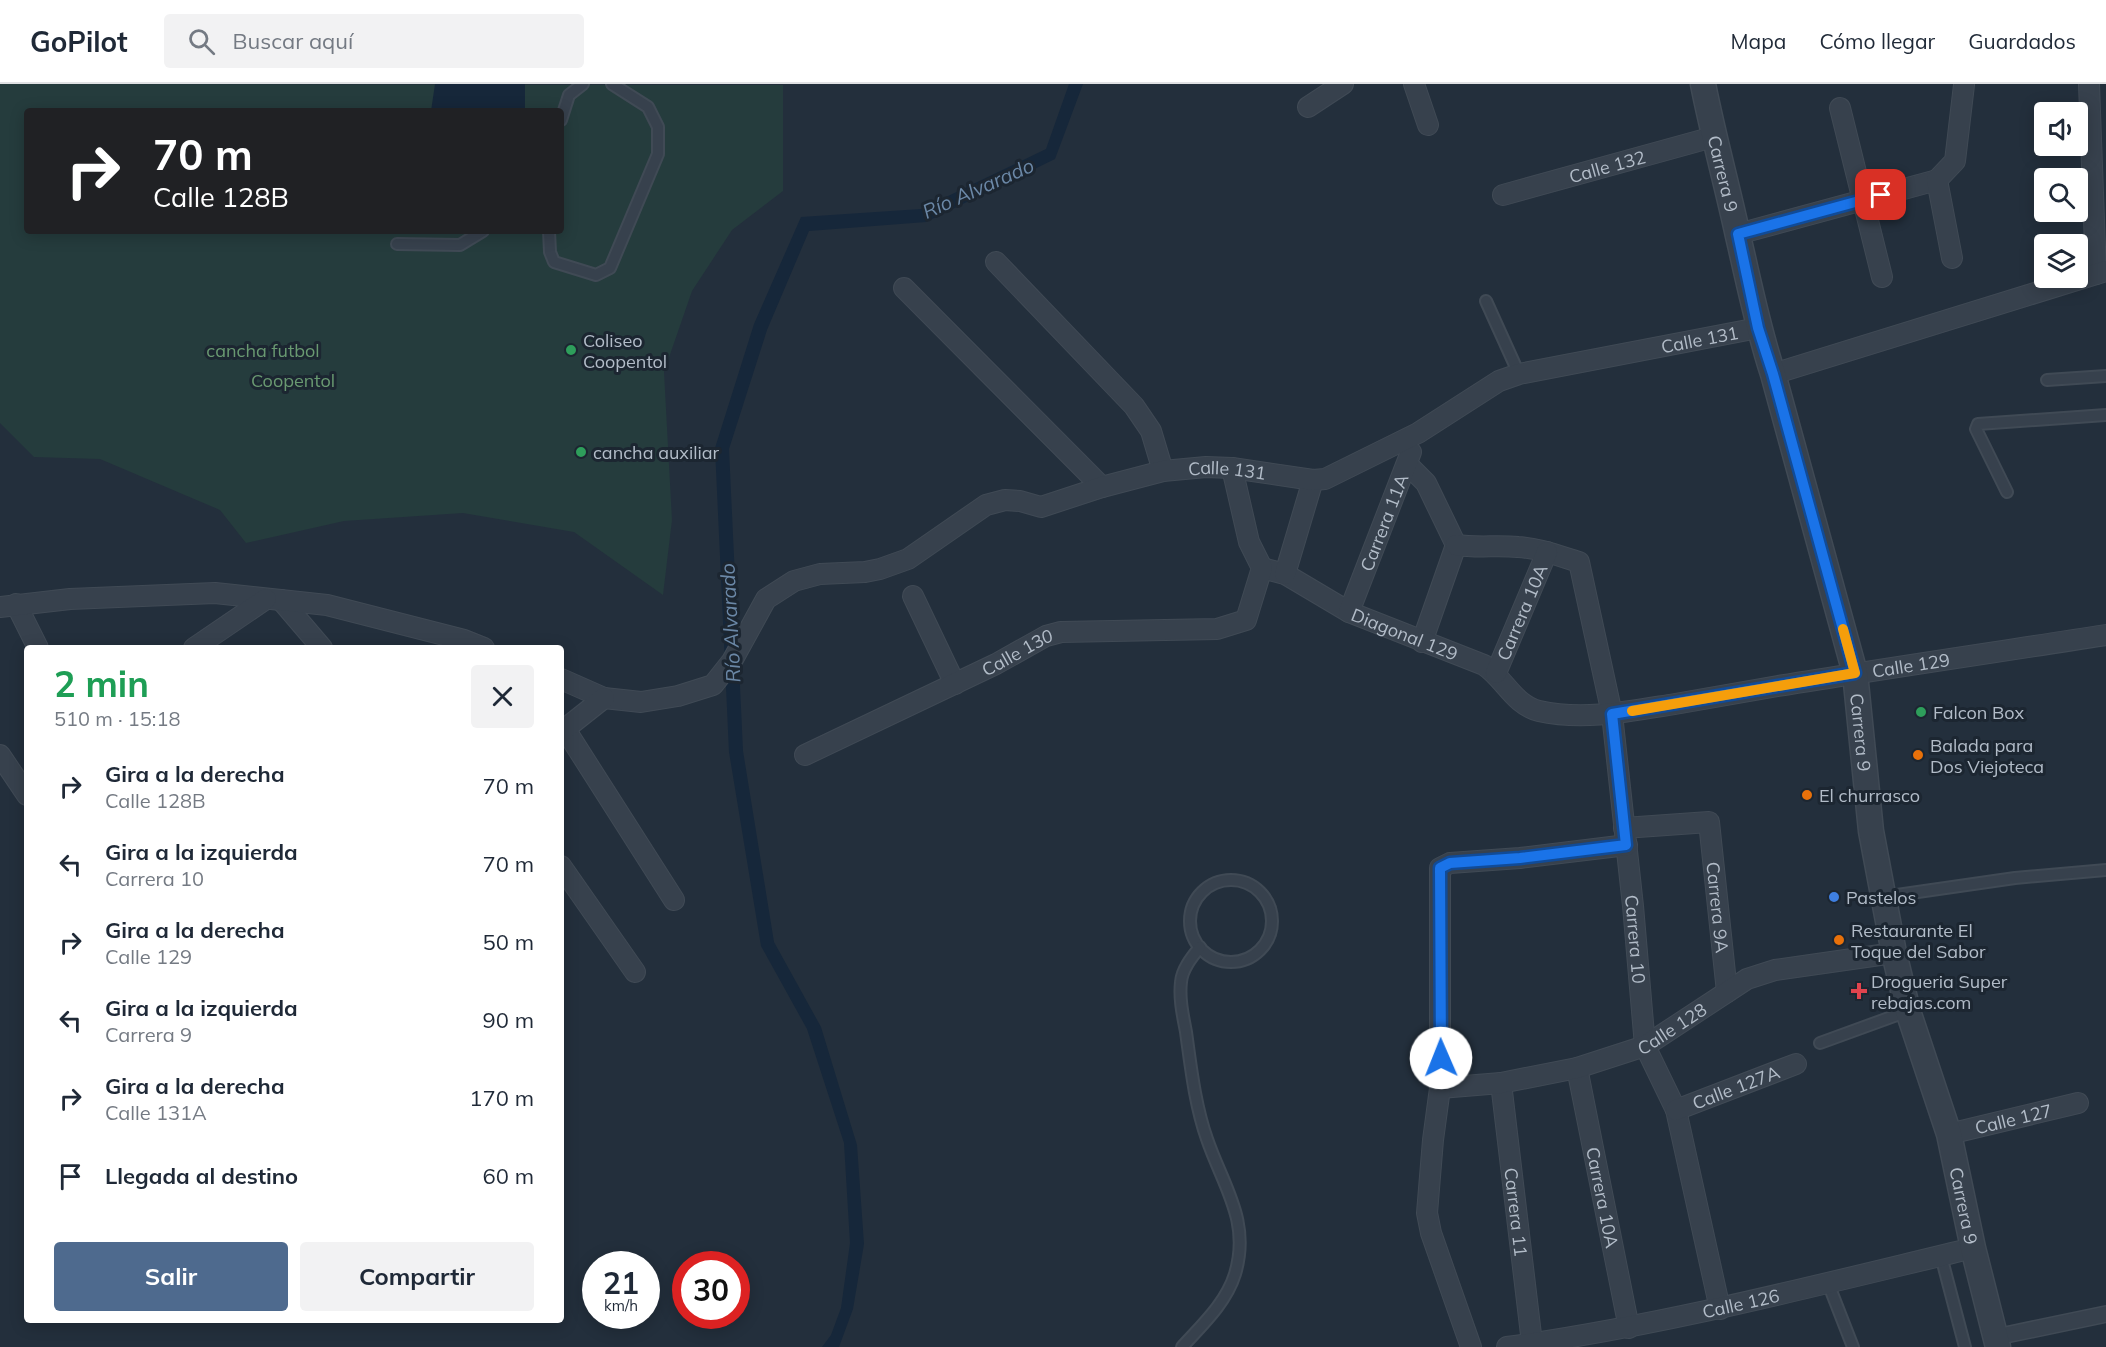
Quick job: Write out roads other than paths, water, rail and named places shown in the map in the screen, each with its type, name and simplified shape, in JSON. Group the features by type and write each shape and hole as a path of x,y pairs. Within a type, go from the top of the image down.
{"street":[{"path":"1308,107 1343,84"},
{"path":"1414,84 1428,125"},
{"name":"Carrera 9","path":"1703,84 1713,137 1738,234 1758,328 1773,374 1855,673 1870,831 1882,897 1908,1011 1949,1134 1973,1248 1997,1342"},
{"path":"1773,374 2101,272 2089,84"},
{"path":"1738,234 1937,180 1955,161 1964,85"},
{"path":"1840,108 1882,277"},
{"name":"Calle 132","path":"1503,195 1713,137"},
{"path":"1937,180 1952,258"},
{"path":"996,262 1134,406 1151,431 1163,471"},
{"path":"904,288 1102,487"},
{"name":"Calle 131","path":"564,680 604,698 641,702 678,696 713,686 732,661 766,599 794,581 820,574 880,569 908,558 986,505 1005,500 1020,501 1041,507 1102,487 1163,471 1206,467 1232,468 1314,480 1325,479 1418,433 1499,381 1519,374 1758,328"},
{"name":"Carrera 11A","path":"1349,612 1418,433"},
{"path":"1407,464 1426,483 1456,545 1422,642"},
{"path":"1232,468 1249,542 1262,568"},
{"path":"1284,574 1314,480"},
{"path":"1456,545 1520,547 1547,552"},
{"name":"Carrera 10","path":"1547,552 1579,562 1612,714 1645,1046 1676,1110 1720,1309"},
{"name":"Carrera 10A","path":"1496,673 1547,552"},
{"name":"Diagonal 129","path":"1262,568 1284,574 1349,612 1484,665 1496,673 1512,695 1538,711"},
{"name":"Calle 130","path":"805,755 955,684 1046,636 1071,632 1217,629 1246,620 1262,568"},
{"path":"36,645 8,605 70,599 215,593 327,605 476,645"},
{"path":"913,596 955,684"},
{"path":"199,645 274,599"},
{"path":"274,599 319,645"},
{"name":"Calle 129","path":"1538,711 1612,714 1855,673 2106,635"},
{"path":"564,730 604,698"},
{"path":"564,733 674,900"},
{"path":"0,755 24,791"},
{"name":"Carrera 9A","path":"1625,836 1709,822 1727,992"},
{"path":"1471,1347 1431,1233 1427,1213 1440,1088 1440,868 1450,863 1520,858 1625,836"},
{"path":"564,870 635,972"},
{"name":"Calle 128","path":"1440,1088 1501,1083 1577,1068 1645,1046 1747,979 1775,970 1894,953"},
{"name":"Calle 127A","path":"1676,1110 1796,1064"},
{"name":"Carrera 10A","path":"1577,1068 1629,1328"},
{"name":"Carrera 11","path":"1501,1083 1532,1343"},
{"name":"Calle 127","path":"1949,1134 2078,1103"},
{"name":"Calle 126","path":"1508,1347 1629,1328 1720,1309 1973,1248"},
{"path":"1997,1342 2106,1314"}],"lane":[{"path":"564,112 570,95 583,84"},
{"path":"549,234 550,252 554,262 596,274 610,268 658,154 658,127 648,107 612,84"},
{"path":"398,244 460,246 478,234"},
{"path":"1486,302 1519,374"},
{"path":"2047,380 2106,376"},
{"path":"2007,492 1976,429 1978,424 2106,415"},
{"path":"1882,897 2015,879 2106,870"},
{"path":"1235,880 1255,887 1262,894 1268,903 1272,924 1265,944 1257,952 1238,961 1228,962 1208,954 1200,947 1194,938 1191,917 1193,907 1205,889 1214,884 1235,880"},
{"path":"1182,1347 1221,1303 1235,1274 1240,1242 1237,1210 1207,1138 1193,1083 1181,1004 1180,981 1188,962 1200,947"},
{"path":"1820,1043 1908,1011"},
{"path":"1941,1256 1965,1347"},
{"path":"1828,1283 1852,1347"}],"water":[{"path":"435,84 525,84 525,108 431,108"},
{"name":"Río Alvarado","path":"1069,84 1083,84 1055,159 926,222 809,231 767,330 729,449 743,751 774,942 821,1027 857,1145 864,1244 853,1309 839,1347 822,1347 831,1335 841,1308 850,1243 844,1143 807,1029 761,946 729,752 715,448 754,324 801,217 921,209 1046,149"}],"place":[{"name":"Coliseo Coopentol","path":"571,350"},
{"name":"cancha auxiliar","path":"581,452"},
{"name":"Falcon Box","path":"1921,712"},
{"name":"Balada para Dos Viejoteca","path":"1918,755"},
{"name":"El churrasco","path":"1807,795"},
{"name":"Pastelos","path":"1834,897"},
{"name":"Restaurante El Toque del Sabor","path":"1839,940"},
{"name":"Drogueria Super rebajas.com","path":"1859,991"}],"park label":[{"name":"cancha futbol","path":"263,350"},
{"name":"Coopentol","path":"293,380"}]}
